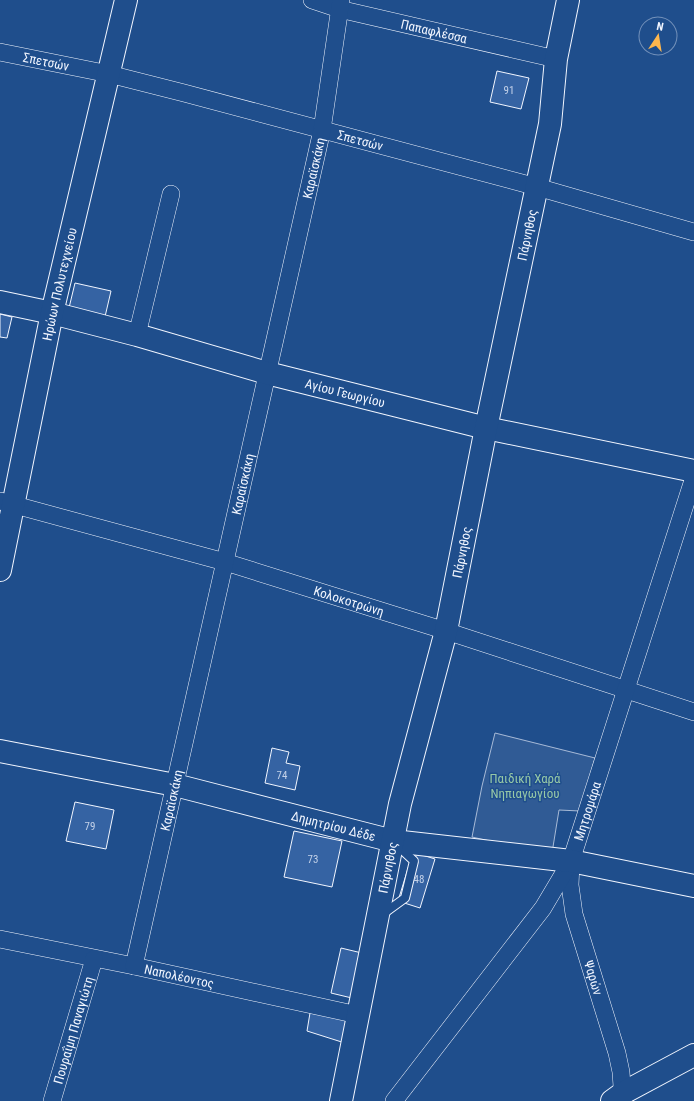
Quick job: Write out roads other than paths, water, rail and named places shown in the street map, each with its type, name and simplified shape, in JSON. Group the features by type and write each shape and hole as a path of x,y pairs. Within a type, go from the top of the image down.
{"street":[{"name":"Ηρώων Πολυτεχνείου","path":"0,570 7,502 126,0"},
{"name":"Παπαφλέσσα","path":"312,0 340,4 556,58"},
{"name":"Πάρνηθος","path":"341,1101 400,804 446,631 486,428 550,124 556,58 568,0"},
{"name":"Καραϊσκάκη","path":"134,966 322,130 340,4"},
{"name":"Σπετσών","path":"0,52 109,74 537,187 694,232"},
{"path":"137,335 171,194"},
{"name":"Αγίου Γεωργίου","path":"0,302 137,335 267,373 486,428 694,471"},
{"name":"Μητρομάρα","path":"394,1101 544,908 571,861 694,477"},
{"name":"Κολοκοτρώνη","path":"7,502 225,562 446,631 694,712"},
{"name":"Δημητρίου Δέδε","path":"0,751 175,785 393,841 571,861 694,886"},
{"name":"Ψαρών","path":"571,861 570,885 574,914 617,1053 621,1072 619,1098"},
{"name":"Ναπολέοντος","path":"0,939 134,966 358,1016"},
{"name":"Πουραΐμη Παναγιώτη","path":"52,1101 94,959"},
{"path":"619,1098 694,1055"}],"park label":[{"name":"Παιδική Χαρά Νηπιαγωγίου","path":"525,786"}]}
